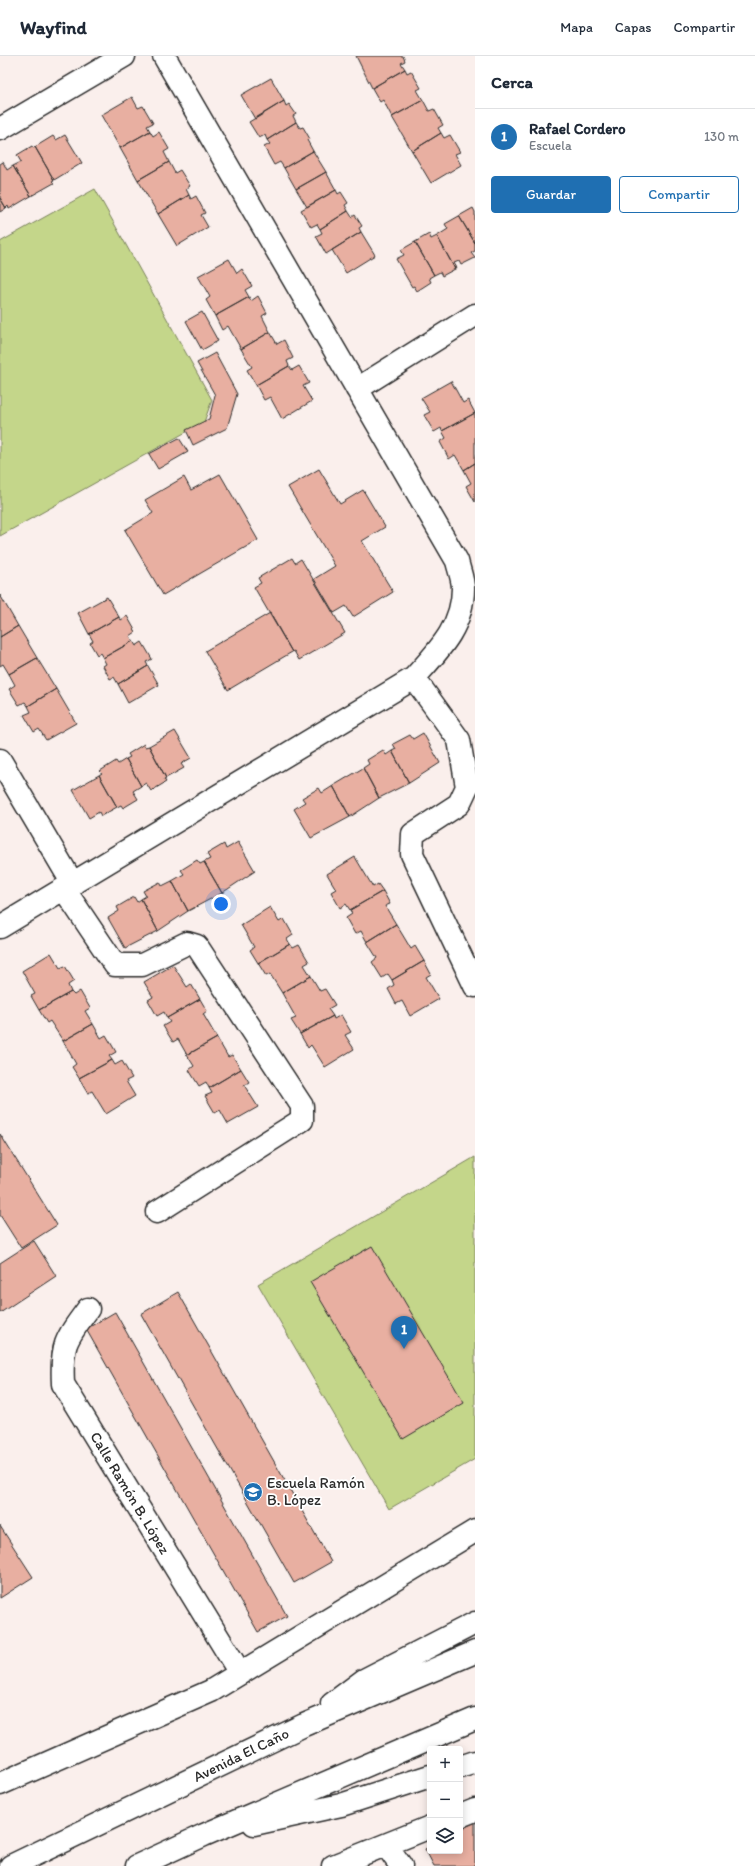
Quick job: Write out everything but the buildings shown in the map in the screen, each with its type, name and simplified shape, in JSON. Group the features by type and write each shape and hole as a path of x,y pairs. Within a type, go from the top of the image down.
{"main road":[{"path":"0,129 124,56"},
{"path":"0,927 414,678 453,631 461,610 463,587 457,561 164,56"},
{"path":"357,389 475,315"},
{"path":"414,678 459,740 467,787 459,804 413,834 412,854 475,986"},
{"path":"0,760 68,886 115,965 142,965 187,943 197,946 302,1106 302,1120 157,1212"},
{"name":"Calle Ramón B. López","path":"88,1309 68,1335 62,1357 63,1384 240,1673"},
{"path":"0,1784 211,1691 475,1531"},
{"path":"304,1725 364,1680 475,1623"},
{"name":"Avenida El Caño","path":"11,1866 304,1725 475,1652"},
{"path":"137,1866 204,1835 475,1718"},
{"path":"463,1766 475,1762"},
{"path":"204,1835 341,1805 427,1777"},
{"path":"463,1815 475,1810"},
{"path":"333,1866 427,1828"},
{"path":"386,1845 400,1866"}],"green space":[{"path":"95,189 212,400 204,422 0,536 0,242"},
{"path":"475,1157 475,1459 389,1509 258,1284"}],"place":[{"name":"Rafael Cordero","path":"404,1349"},
{"name":"Escuela Ramón B. López","path":"253,1492"}]}
